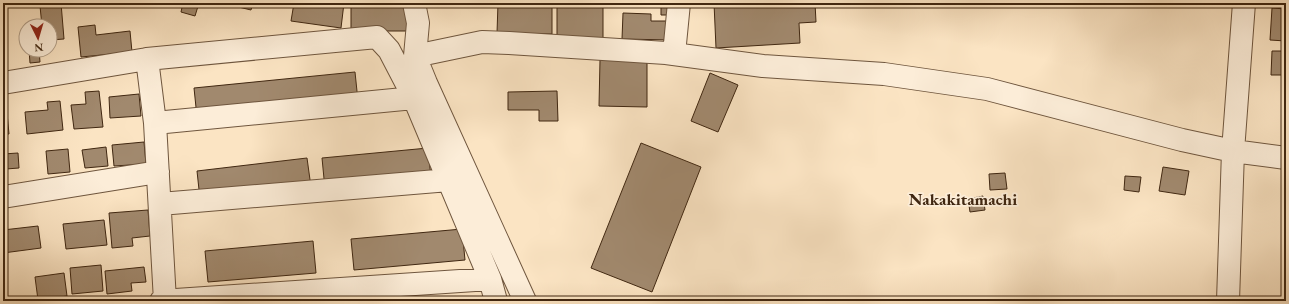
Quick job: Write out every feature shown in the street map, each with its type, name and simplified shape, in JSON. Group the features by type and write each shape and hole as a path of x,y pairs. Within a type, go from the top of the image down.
{"street":[{"path":"414,3 418,23 415,56 526,301"},
{"path":"674,54 679,3"},
{"path":"1228,301 1233,151 1244,3"},
{"path":"3,83 147,59 378,37 389,50 414,98 490,279 496,301"},
{"path":"415,56 482,42 509,43 674,54 763,66 884,74 987,89 1174,138 1233,151 1286,158"},
{"path":"147,59 155,123 164,301 490,279"},
{"path":"155,123 414,98"},
{"path":"3,197 158,172"},
{"path":"160,204 449,180"}],"building":[{"path":"24,3 61,3 64,39 58,39 58,18 41,18 40,6 25,7"},
{"path":"183,3 199,3 195,16 181,12"},
{"path":"222,3 253,3 251,10"},
{"path":"294,3 344,3 341,28 291,21"},
{"path":"498,3 552,3 552,34 497,33"},
{"path":"636,3 674,3 673,15 661,15 661,5"},
{"path":"714,3 815,3 816,22 799,23 800,43 716,48"},
{"path":"351,5 410,5 410,31 351,31"},
{"path":"557,6 603,6 603,40 557,40"},
{"path":"1272,8 1286,9 1286,41 1270,40"},
{"path":"623,13 651,14 651,21 672,21 671,40 622,39"},
{"path":"95,25 96,35 130,31 132,52 81,57 78,27"},
{"path":"1272,51 1286,51 1286,75 1271,75"},
{"path":"30,58 40,58 40,62 30,63"},
{"path":"600,60 647,61 647,107 599,106"},
{"path":"355,72 358,101 197,117 194,88"},
{"path":"710,73 738,85 718,132 691,121"},
{"path":"99,91 103,127 74,129 71,105 86,104 85,92"},
{"path":"557,91 558,121 539,121 539,110 508,110 508,92"},
{"path":"139,94 141,116 110,118 109,97"},
{"path":"60,101 63,130 27,134 25,112 48,110 47,102"},
{"path":"3,113 7,113 9,134 3,134"},
{"path":"144,142 146,164 114,166 112,145"},
{"path":"641,143 701,167 652,292 591,268"},
{"path":"106,147 108,166 85,168 82,150"},
{"path":"428,148 431,178 325,189 322,158"},
{"path":"68,149 70,172 48,174 46,151"},
{"path":"18,153 19,168 6,169 7,183 3,183 3,154"},
{"path":"307,158 311,187 200,199 197,171"},
{"path":"1163,167 1189,171 1185,195 1159,191"},
{"path":"1005,173 1007,189 990,190 989,174"},
{"path":"1125,176 1141,177 1139,192 1124,190"},
{"path":"983,196 985,210 970,212 968,199"},
{"path":"148,210 150,236 132,238 133,246 112,248 109,213"},
{"path":"104,220 107,245 66,249 63,224"},
{"path":"38,226 41,248 3,253 3,230"},
{"path":"462,229 465,260 354,270 351,239"},
{"path":"313,241 316,273 208,282 205,251"},
{"path":"101,265 103,291 72,294 70,268"},
{"path":"144,267 146,282 131,283 132,291 107,294 105,271"},
{"path":"64,273 67,296 38,300 35,277"}],"district":[{"name":"Nakakitamachi","path":"963,199"}]}
